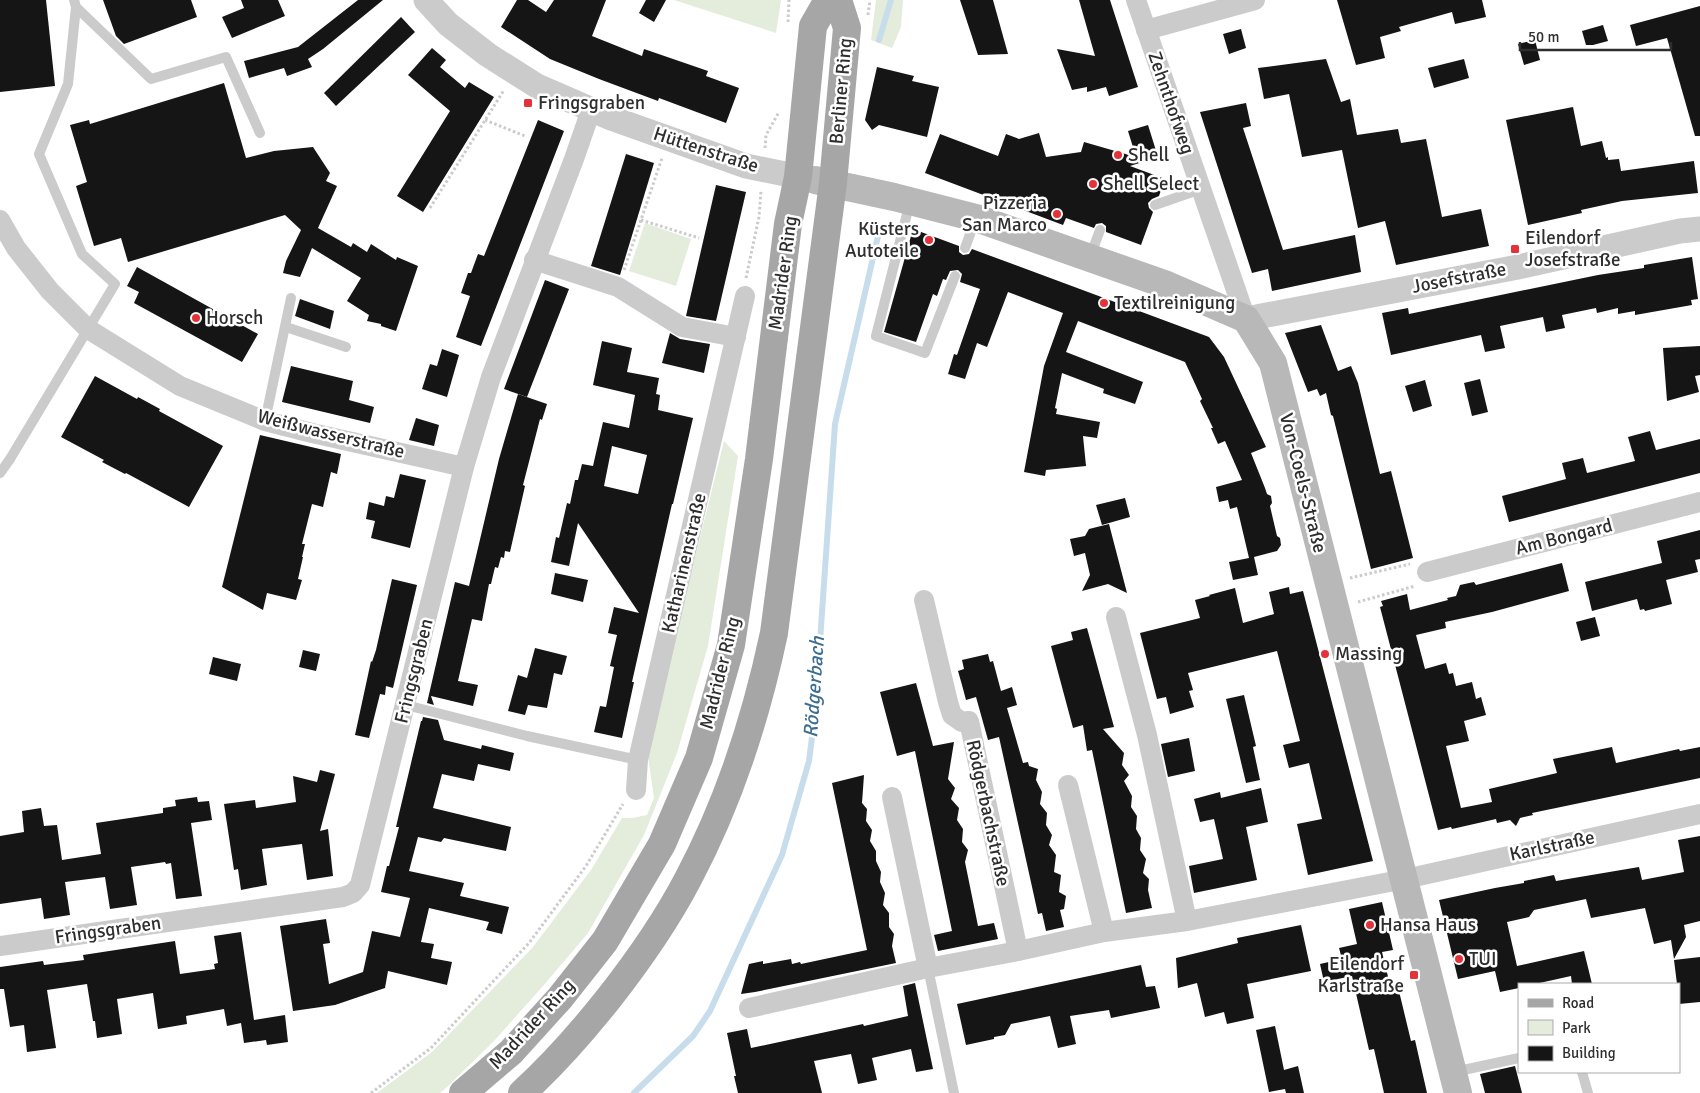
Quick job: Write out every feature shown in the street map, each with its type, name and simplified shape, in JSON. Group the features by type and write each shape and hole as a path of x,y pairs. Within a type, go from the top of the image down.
{"main road":[{"name":"Berliner Ring","path":"815,180 813,26 828,0"},
{"name":"Berliner Ring","path":"815,180 847,28 838,0"},
{"path":"815,180 911,201 976,218 1167,285 1246,319"},
{"name":"Madrider Ring","path":"463,1093 511,1052 560,998 605,941 662,844 699,758 731,645 759,458 788,224 815,180"},
{"name":"Madrider Ring","path":"522,1093 580,1035 638,961 688,880 714,825 736,770 765,675 774,633 815,180"},
{"name":"Von-Coels-Straße","path":"1246,319 1273,363 1455,1083"}],"street":[{"name":"Hüttenstraße","path":"426,0 448,24 488,56 538,86 591,110 746,166 815,180"},
{"name":"Zehnthofweg","path":"1136,0 1246,319"},
{"path":"1146,30 1255,0"},
{"name":"Fringsgraben","path":"0,946 343,897 353,893 360,884 406,706 464,467 491,377 591,110"},
{"name":"Weißwasserstraße","path":"0,220 16,248 50,291 88,329 180,386 266,420 312,433 464,467"},
{"name":"Josefstraße","path":"1246,319 1518,267 1680,231 1700,229"},
{"path":"534,260 618,288 682,326 736,337"},
{"name":"Katharinenstraße","path":"636,790 638,760 745,296"},
{"name":"Am Bongard","path":"1427,572 1700,502"},
{"name":"Rödgerbachstraße","path":"924,600 952,715 962,722 969,722 1018,951"},
{"path":"1116,617 1147,735 1187,921"},
{"path":"1068,785 1104,932"},
{"path":"892,798 928,968"},
{"name":"Karlstraße","path":"1404,879 1700,814"},
{"path":"749,1008 928,968 1104,932 1187,921 1404,879"}],"lane":[{"path":"75,3 150,79 226,57 260,133"},
{"path":"0,473 115,284 82,254 39,154 68,84 75,3"},
{"path":"1156,205 1201,189"},
{"path":"911,201 876,336 925,353 954,276"},
{"path":"965,248 976,218"},
{"path":"1089,258 1100,230"},
{"path":"266,420 291,298"},
{"path":"286,327 346,347"},
{"path":"406,706 604,754 638,760"},
{"path":"928,968 954,1093"},
{"path":"1455,1083 1518,1058"},
{"path":"1582,1073 1588,1093"}],"path":[{"path":"430,208 515,72"},
{"path":"485,120 524,136"},
{"path":"618,288 668,138"},
{"path":"745,296 744,286 758,217"},
{"path":"641,220 699,238"},
{"path":"1415,562 1427,572 1422,584 1333,596 1415,562"},
{"path":"371,1093 430,1048 529,943 586,866 620,807 636,790"}],"green space":[{"path":"674,0 781,0 776,33"},
{"path":"876,0 903,0 901,27 892,48 871,40"},
{"path":"645,223 691,239 676,286 629,271"},
{"path":"724,441 738,456 708,646 677,753 644,835 588,933 494,1041 447,1087 440,1093 377,1093 432,1052 533,947 591,870 622,818 647,815 654,798 648,756"}],"building":[{"path":"0,0 46,0 55,86 0,92"},
{"path":"103,0 191,0 197,17 124,44 116,36"},
{"path":"241,0 278,0 285,16 232,38 222,17 244,8"},
{"path":"358,0 383,0 308,59 312,67 287,76 284,68 249,78 244,61 298,47"},
{"path":"517,0 528,0 546,12 554,0 606,0 592,36 642,56 644,49 708,71 706,76 739,88 726,123 659,98 658,101 550,59 501,27"},
{"path":"646,0 666,0 654,22 639,13"},
{"path":"960,0 993,0 1008,54 978,55"},
{"path":"1079,0 1110,0 1138,87 1109,96 1106,87 1087,92 1087,87 1072,90 1057,49 1095,56"},
{"path":"1337,0 1482,0 1486,17 1455,24 1452,12 1399,27 1401,31 1380,37 1385,58 1356,65"},
{"path":"1700,6 1700,136 1695,136 1667,38 1636,46 1630,25"},
{"path":"401,17 415,32 336,106 324,93"},
{"path":"1603,25 1608,41 1586,45 1582,31"},
{"path":"1241,29 1246,48 1229,54 1223,34"},
{"path":"1535,40 1540,60 1524,65 1518,44"},
{"path":"432,48 446,60 440,67 465,88 469,82 494,97 423,212 397,196 450,111 408,75"},
{"path":"1326,59 1341,102 1350,99 1357,135 1398,129 1401,143 1426,139 1442,217 1481,209 1489,246 1396,265 1385,221 1358,228 1342,150 1302,157 1289,94 1264,99 1258,68"},
{"path":"1464,59 1469,78 1434,88 1428,68"},
{"path":"877,67 914,76 912,81 939,87 927,137 879,125 872,130 865,120"},
{"path":"224,83 246,158 274,151 313,147 330,173 326,181 337,186 318,228 351,247 353,243 367,252 371,244 396,260 397,257 418,266 396,331 381,326 381,324 367,321 369,315 347,301 361,278 312,248 300,277 283,273 286,261 301,230 285,215 128,262 121,238 94,246 76,186 87,182 70,125 89,120 90,124"},
{"path":"1246,103 1251,126 1243,128 1283,250 1355,235 1361,272 1272,291 1268,269 1252,273 1200,112"},
{"path":"1573,107 1581,146 1602,141 1606,158 1608,157 1608,160 1619,159 1621,171 1694,161 1698,193 1622,201 1581,210 1582,213 1528,225 1506,120"},
{"path":"538,120 564,131 481,346 456,337 470,296 461,293 468,273 471,273 478,254 484,256"},
{"path":"1148,125 1158,157 1130,166 1165,179 1159,196 1148,203 1149,208 1153,212 1141,245 1106,232 1106,226 1102,223 1096,224 1094,228 1066,218 1063,225 925,173 940,134 998,156 1006,134 1019,139 1039,133 1046,157 1081,152 1084,142 1136,157 1128,131"},
{"path":"626,154 654,163 620,275 591,266"},
{"path":"716,185 746,192 716,321 686,316"},
{"path":"913,229 959,246 959,252 963,255 969,254 972,249 1209,337 1224,357 1266,447 1251,453 1267,494 1271,496 1272,503 1270,506 1281,545 1277,551 1254,557 1258,575 1233,580 1229,562 1249,558 1237,507 1230,509 1228,500 1219,502 1216,487 1242,480 1225,441 1218,444 1211,428 1213,428 1200,401 1202,399 1185,362 1078,321 1066,352 1143,382 1135,404 1103,393 1104,389 1062,373 1055,408 1057,409 1056,414 1100,422 1097,438 1083,436 1086,466 1046,470 1045,476 1024,472 1044,366 1063,313 1008,292 987,347 977,343 965,379 948,374 954,354 957,355 980,289 960,282 962,274 958,270 950,271 946,280 943,279 937,296 933,294 916,342 884,332"},
{"path":"1692,257 1698,299 1691,300 1692,305 1635,315 1635,311 1618,314 1618,308 1597,313 1596,308 1562,315 1565,328 1546,332 1543,317 1500,326 1505,348 1485,352 1481,335 1391,355 1382,313 1408,308 1409,314 1598,275 1644,268 1644,265"},
{"name":"Horsch","path":"137,267 258,334 242,362 134,303 139,292 127,286"},
{"path":"545,280 569,289 527,397 504,389"},
{"path":"300,299 334,311 330,329 295,316"},
{"path":"1321,325 1338,371 1351,366 1358,383 1380,474 1391,471 1413,558 1371,569 1326,393 1320,396 1317,389 1308,392 1285,333"},
{"path":"670,333 680,339 710,344 704,373 662,363"},
{"path":"602,341 632,348 627,372 659,378 656,394 660,395 658,410 693,418 632,682 634,682 622,738 594,732 600,706 606,707 614,667 610,666 617,635 608,633 614,607 639,613 578,523 569,566 551,562 556,537 559,538 567,503 570,504 575,480 578,480 582,464 593,466 603,422 629,428 635,395 593,385","holes":["612,446 647,455 638,494 604,486"]},
{"path":"1700,346 1700,375 1695,376 1699,392 1667,401 1663,348"},
{"path":"442,349 459,355 447,397 422,389 430,364 437,366"},
{"path":"291,366 353,381 349,400 374,407 370,423 282,402"},
{"path":"95,376 160,409 159,411 223,446 189,507 102,462 104,460 61,437"},
{"path":"1480,379 1488,412 1472,416 1464,383"},
{"path":"1425,380 1432,406 1413,412 1405,386"},
{"path":"518,394 547,404 542,420 540,419 523,485 525,486 510,552 505,551 504,558 501,557 498,568 495,567 491,584 489,584 482,621 472,619 458,681 478,685 473,706 431,696 434,705 427,703 455,582 469,586 499,459"},
{"path":"416,418 439,425 434,446 409,440"},
{"path":"1650,431 1656,450 1700,439 1700,473 1509,522 1502,496 1566,479 1562,463 1583,458 1587,473 1635,461 1628,437"},
{"path":"260,435 341,454 337,474 331,472 323,507 312,504 302,544 305,544 298,579 302,580 296,600 267,593 263,610 222,587"},
{"path":"400,474 426,480 410,548 371,538 375,521 366,519 369,502 384,506 386,496 394,498"},
{"path":"1125,498 1130,517 1102,525 1096,505"},
{"path":"1109,524 1127,593 1108,584 1082,591 1090,575 1085,553 1074,556 1070,539 1085,536 1089,529"},
{"path":"1700,530 1700,559 1695,560 1698,572 1666,580 1672,604 1645,611 1644,609 1640,610 1637,599 1592,611 1585,582 1662,563 1657,541"},
{"path":"1562,563 1569,591 1492,612 1445,622 1446,628 1416,635 1425,669 1446,663 1449,674 1453,673 1456,686 1472,682 1476,699 1481,697 1486,715 1464,721 1469,741 1446,746 1461,808 1492,802 1489,789 1557,773 1553,759 1612,747 1616,763 1679,749 1680,751 1700,747 1700,778 1532,813 1533,815 1520,818 1516,826 1510,820 1497,823 1496,819 1452,829 1451,827 1438,830 1380,607 1383,606 1381,601 1407,594 1410,610 1456,596 1460,585 1474,582 1476,585"},
{"path":"555,573 588,580 583,602 551,594"},
{"path":"392,579 417,585 393,688 386,686 385,695 380,694 369,738 355,735 371,661 376,650"},
{"path":"1289,587 1290,594 1303,591 1373,861 1308,875 1297,824 1322,819 1309,763 1289,768 1283,745 1300,741 1277,651 1188,673 1193,690 1189,691 1194,707 1170,714 1166,697 1157,699 1140,633 1200,618 1195,600 1235,588 1243,623 1274,614 1269,592"},
{"path":"1595,617 1600,636 1581,641 1576,622"},
{"path":"1087,628 1114,727 1103,729 1124,753 1122,765 1129,775 1124,781 1132,796 1131,807 1137,816 1136,829 1141,838 1140,850 1146,859 1143,873 1149,879 1148,890 1152,908 1126,913 1092,750 1087,751 1083,725 1073,728 1051,646 1073,640 1071,632"},
{"path":"535,648 567,656 562,675 554,673 547,708 528,705 525,715 508,711 518,675 527,678"},
{"path":"303,650 320,654 316,671 299,667"},
{"path":"988,654 990,662 993,661 1001,691 1012,687 1017,705 1007,708 1023,763 1028,762 1029,766 1038,769 1036,780 1042,792 1040,804 1047,813 1046,825 1052,835 1049,845 1056,855 1054,872 1061,875 1059,892 1066,896 1064,909 1060,910 1064,927 1046,931 1042,913 1038,914 999,737 988,740 976,697 966,700 958,671 964,669 962,660"},
{"path":"213,657 241,664 237,681 209,674"},
{"path":"916,683 933,746 954,742 948,779 955,788 951,799 959,808 957,820 963,829 962,842 968,850 965,862 978,926 994,923 998,939 938,951 934,935 952,931 915,751 897,756 880,692"},
{"path":"1244,695 1256,746 1253,747 1260,780 1246,783 1226,699"},
{"path":"423,717 438,720 444,740 481,749 482,745 514,753 510,771 478,764 474,781 442,774 433,808 511,827 506,851 444,838 441,842 418,837 409,871 464,883 460,896 509,907 502,934 486,930 489,922 429,908 421,942 434,944 431,958 452,962 447,985 388,971 385,988 335,1005 293,1011 280,926 326,919 330,943 323,944 329,984 363,972 372,931 400,937 410,898 381,892 399,827 396,827"},
{"path":"1189,738 1195,771 1168,777 1161,744"},
{"path":"320,770 335,774 320,831 328,829 333,876 307,880 302,844 262,849 267,885 241,890 238,869 234,870 224,804 255,800 256,808 296,802 293,776 317,782"},
{"path":"864,775 862,803 867,809 866,821 872,830 870,841 876,851 876,861 881,872 880,882 885,893 883,905 889,913 889,927 894,934 892,946 896,963 741,994 749,964 763,961 763,964 791,959 792,964 800,962 801,964 867,950 832,783"},
{"path":"1261,788 1268,822 1246,827 1257,880 1194,893 1189,866 1223,859 1214,819 1200,822 1194,799 1220,792 1221,798"},
{"path":"197,797 198,802 209,801 212,820 191,823 202,896 176,899 171,863 166,864 165,862 131,867 137,905 110,909 105,877 65,882 70,915 44,919 41,898 0,904 0,836 24,832 22,811 41,808 44,826 57,825 62,860 101,854 96,823 163,813 163,808 176,806 175,800"},
{"path":"1700,836 1700,921 1684,925 1686,937 1674,959 1671,940 1654,944 1645,908 1591,918 1586,899 1534,910 1529,917 1507,922 1517,966 1584,951 1592,983 1572,983 1571,976 1540,983 1518,983 1518,988 1500,992 1495,971 1458,979 1439,900 1554,875 1556,881 1639,867 1642,880 1684,872 1678,840"},
{"path":"1382,902 1393,950 1382,952 1391,989 1398,987 1411,1041 1415,1040 1427,1093 1384,1093 1374,1049 1369,1050 1352,976 1324,982 1320,964 1342,959 1339,948 1357,944 1349,909"},
{"path":"1301,925 1311,971 1247,984 1254,1018 1227,1024 1224,1012 1205,1017 1197,983 1178,988 1176,958 1238,943 1237,938"},
{"path":"241,932 254,1020 285,1015 288,1042 267,1045 266,1040 244,1043 241,1023 227,1026 224,1009 186,1016 187,1024 158,1029 153,993 117,999 122,1034 97,1038 87,984 47,990 56,1048 27,1052 24,1025 10,1027 4,989 0,989 0,967 43,961 44,965 84,960 83,955 175,941 180,974 215,969 214,964 218,963 214,936"},
{"path":"1700,957 1700,1002 1680,1004 1680,983 1677,983 1674,960"},
{"path":"1141,965 1146,987 1155,986 1160,1008 1111,1018 1109,1010 1070,1016 1076,1044 1058,1048 1050,1016 1011,1024 1005,1035 966,1045 957,1004"},
{"path":"915,983 933,1069 916,1072 911,1049 872,1058 877,1080 858,1084 851,1054 814,1061 822,1093 738,1093 727,1033 747,1029 751,1048 908,1016 903,986"},
{"path":"1275,1026 1284,1070 1298,1066 1304,1093 1286,1093 1285,1089 1269,1092 1256,1030"},
{"path":"1515,1066 1522,1093 1485,1093 1480,1074"}],"waterway":[{"name":"Rödgerbach","path":"879,40 891,0"},
{"name":"Rödgerbach","path":"634,1093 693,1036 710,1011 782,855 809,761 815,714 835,424 878,236"}],"place":[{"name":"Fringsgraben","path":"528,103"},
{"name":"Shell","path":"1118,155"},
{"name":"Shell Select","path":"1093,184"},
{"name":"Pizzeria San Marco","path":"1057,214"},
{"name":"Küsters Autoteile","path":"929,240"},
{"name":"Eilendorf Josefstraße","path":"1515,249"},
{"name":"Textilreinigung","path":"1104,303"},
{"name":"Horsch","path":"196,318"},
{"name":"Massing","path":"1325,654"},
{"name":"Hansa Haus","path":"1370,925"},
{"name":"TUI","path":"1459,959"},
{"name":"Eilendorf Karlstraße","path":"1414,975"}]}
